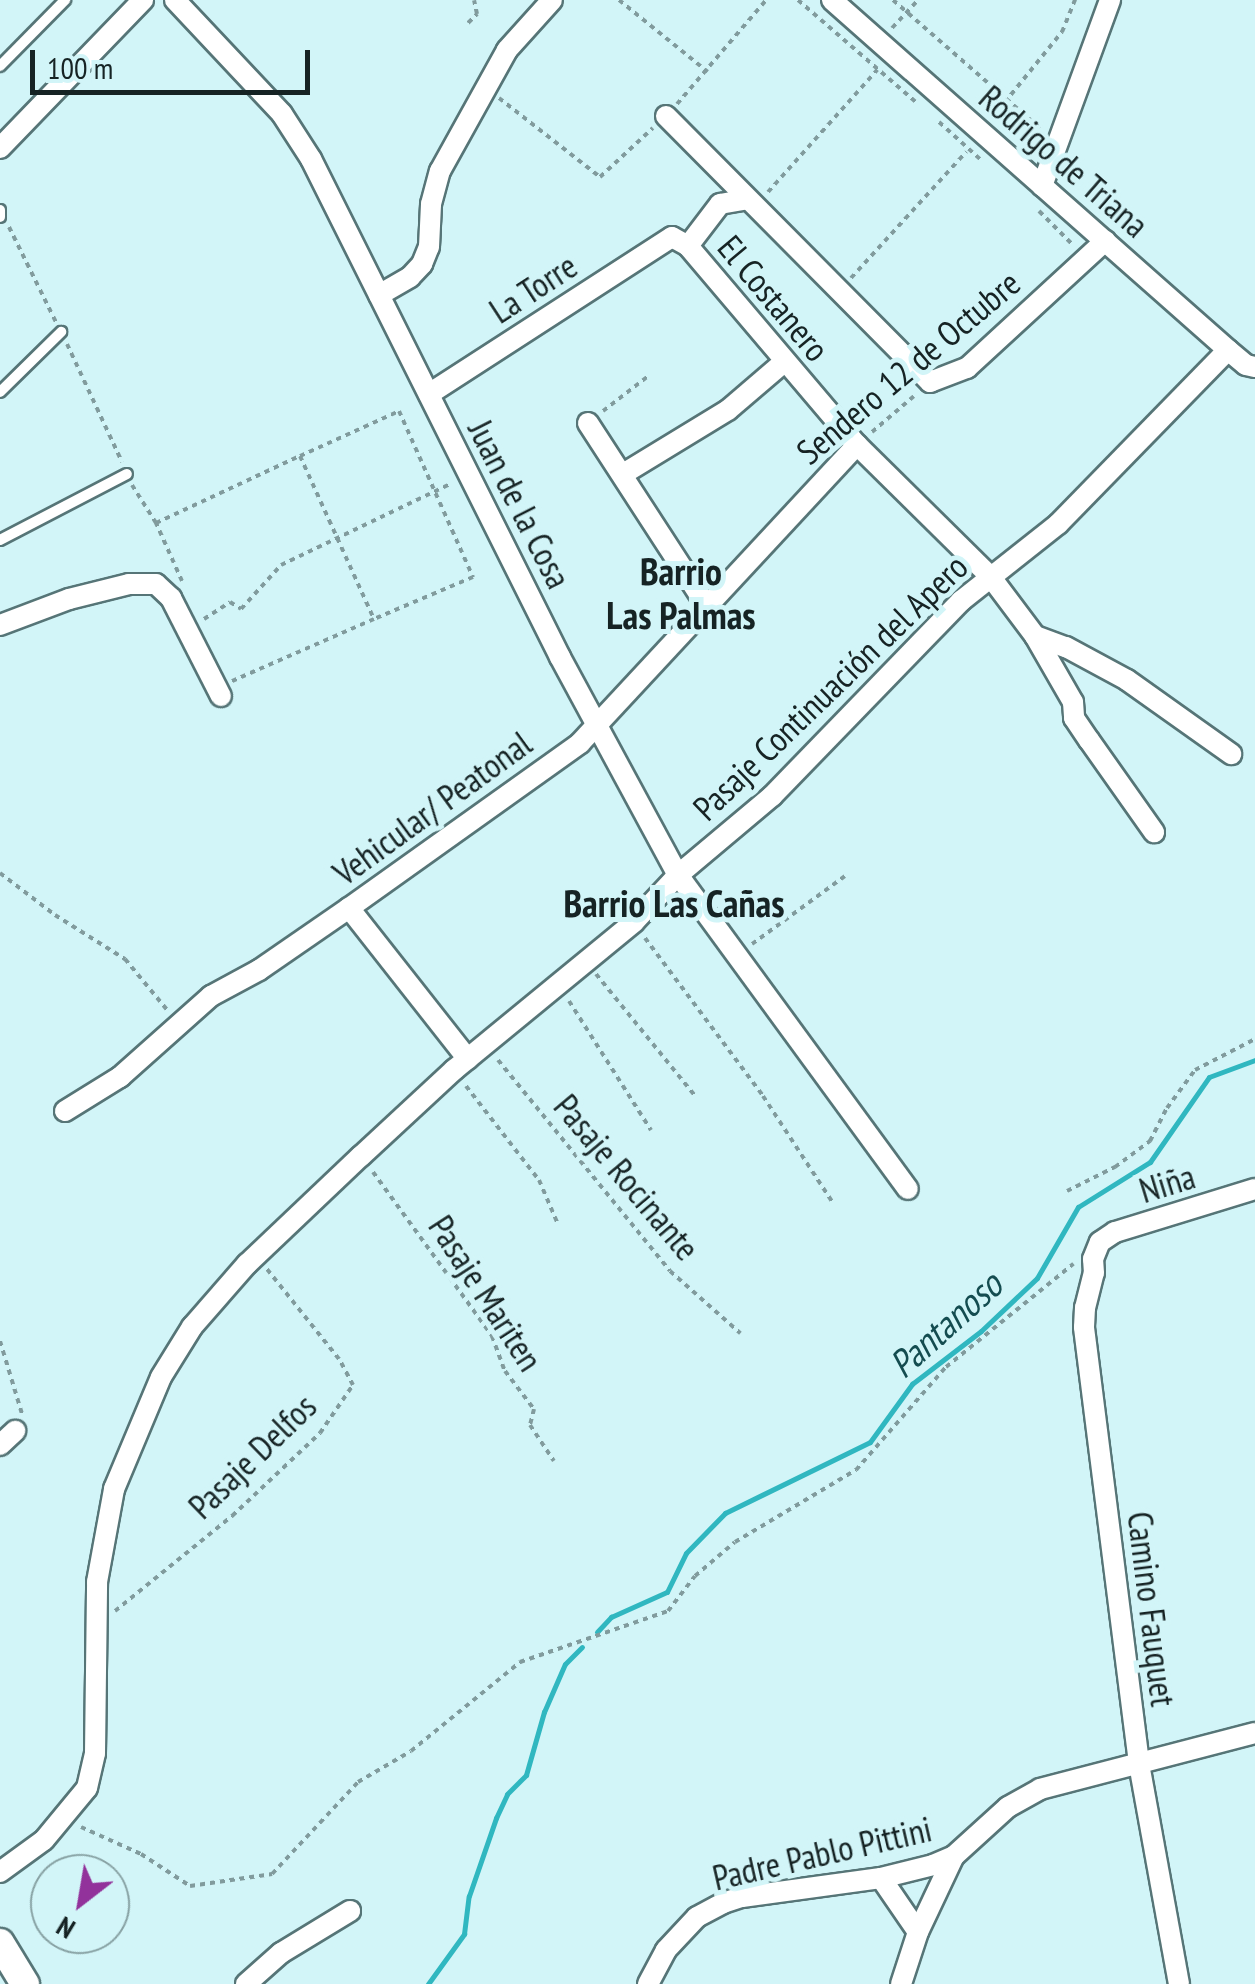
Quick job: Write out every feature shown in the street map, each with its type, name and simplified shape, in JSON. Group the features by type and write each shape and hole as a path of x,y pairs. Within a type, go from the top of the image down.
{"street":[{"path":"0,148 143,0"},
{"name":"Juan de la Cosa","path":"175,0 282,114 311,159 468,474 678,874 908,1189"},
{"path":"379,295 410,278 426,257 434,188 484,86 515,40 552,0"},
{"name":"Rodrigo de Triana","path":"832,0 980,132 1037,195 1106,241 1228,350 1246,365 1255,367"},
{"path":"1037,195 1110,0"},
{"path":"666,116 930,382"},
{"path":"711,161 720,204 751,203"},
{"name":"La Torre","path":"428,394 680,242 720,204"},
{"name":"Sendero 12 de Octubre","path":"930,382 967,368 1106,241"},
{"name":"El Costanero","path":"680,242 858,445 990,576"},
{"name":"Pasaje Continuación del Apero","path":"97,1627 100,1559 114,1489 177,1350 247,1264 461,1065 587,963 634,922 678,874 772,796 990,576 1027,552 1058,524 1228,350"},
{"path":"623,474 728,410 784,362"},
{"path":"588,423 709,609"},
{"name":"Vehicular/ Peatonal","path":"65,1111 120,1077 177,1022 349,908 598,726 858,445"},
{"path":"990,576 1035,636 1072,702 1082,729 1154,832"},
{"path":"0,625 69,599 130,584 156,584 171,598 225,689"},
{"path":"1035,636 1066,647 1127,680 1231,754"},
{"path":"349,908 461,1065"},
{"name":"Niña","path":"1100,1242 1115,1232 1255,1190"},
{"name":"Camino Fauquet","path":"1100,1242 1092,1259 1094,1273 1084,1327 1139,1763 1179,1984"},
{"path":"0,1872 65,1820 87,1788 92,1772 97,1627"},
{"name":"Padre Pablo Pittini","path":"648,1984 666,1950 697,1917 742,1896 882,1878 954,1856 1008,1807 1040,1788 1255,1733"},
{"path":"901,1984 918,1932 954,1856"},
{"path":"882,1878 918,1932"},
{"path":"246,1984 281,1953 350,1911"},
{"path":"0,1943 25,1984"}],"lane":[{"path":"0,66 65,0"},
{"path":"0,392 61,332"},
{"path":"0,540 127,474"}],"path":[{"path":"468,23 476,14 474,0"},
{"path":"619,0 708,72"},
{"path":"484,86 600,177 708,72 766,0"},
{"path":"798,0 918,104"},
{"path":"893,0 1058,144"},
{"path":"879,42 918,0"},
{"path":"980,132 1062,32 1075,0"},
{"path":"751,203 877,70"},
{"path":"932,115 966,150 983,160"},
{"path":"837,292 966,150"},
{"path":"1037,195 1086,258"},
{"path":"588,423 647,377"},
{"name":"Sendero 12 de Octubre","path":"858,445 930,382"},
{"path":"156,522 398,411 473,577 225,689"},
{"path":"300,456 374,619"},
{"path":"127,474 156,522 186,589"},
{"path":"200,621 230,602 240,608 281,565 468,474"},
{"path":"0,873 54,915 125,959 177,1022"},
{"path":"736,955 845,876"},
{"path":"634,922 762,1096 832,1203"},
{"path":"587,963 695,1096"},
{"path":"558,985 589,1027 650,1130"},
{"path":"1067,1191 1150,1141 1166,1108 1195,1070 1255,1039"},
{"name":"Pasaje Rocinante","path":"486,1045 670,1270 740,1333"},
{"path":"461,1065 539,1180 557,1222"},
{"name":"Pasaje Mariten","path":"361,1156 492,1336 505,1371 534,1409 530,1425 554,1461"},
{"path":"65,1820 141,1854 190,1886 272,1874 358,1782 411,1752 520,1662 668,1612 695,1576 735,1542 856,1470 946,1367 1100,1242"},
{"name":"Pasaje Delfos","path":"97,1627 232,1516 320,1433 353,1384 339,1358 276,1278 260,1263 247,1264"},
{"path":"0,1342 26,1412 7,1438"}],"waterway":[{"name":"Pantanoso","path":"597,1632 611,1617 667,1592 686,1553 725,1513 870,1442 912,1384 981,1331 1037,1278 1078,1207 1150,1162 1209,1077 1255,1060"},
{"name":"Pantanoso","path":"428,1984 464,1934 469,1896 496,1818 507,1794 526,1775 544,1712 565,1664 582,1647"}],"district":[{"name":"Barrio Las Palmas","path":"681,593"},
{"name":"Barrio Las Cañas","path":"674,903"}]}
